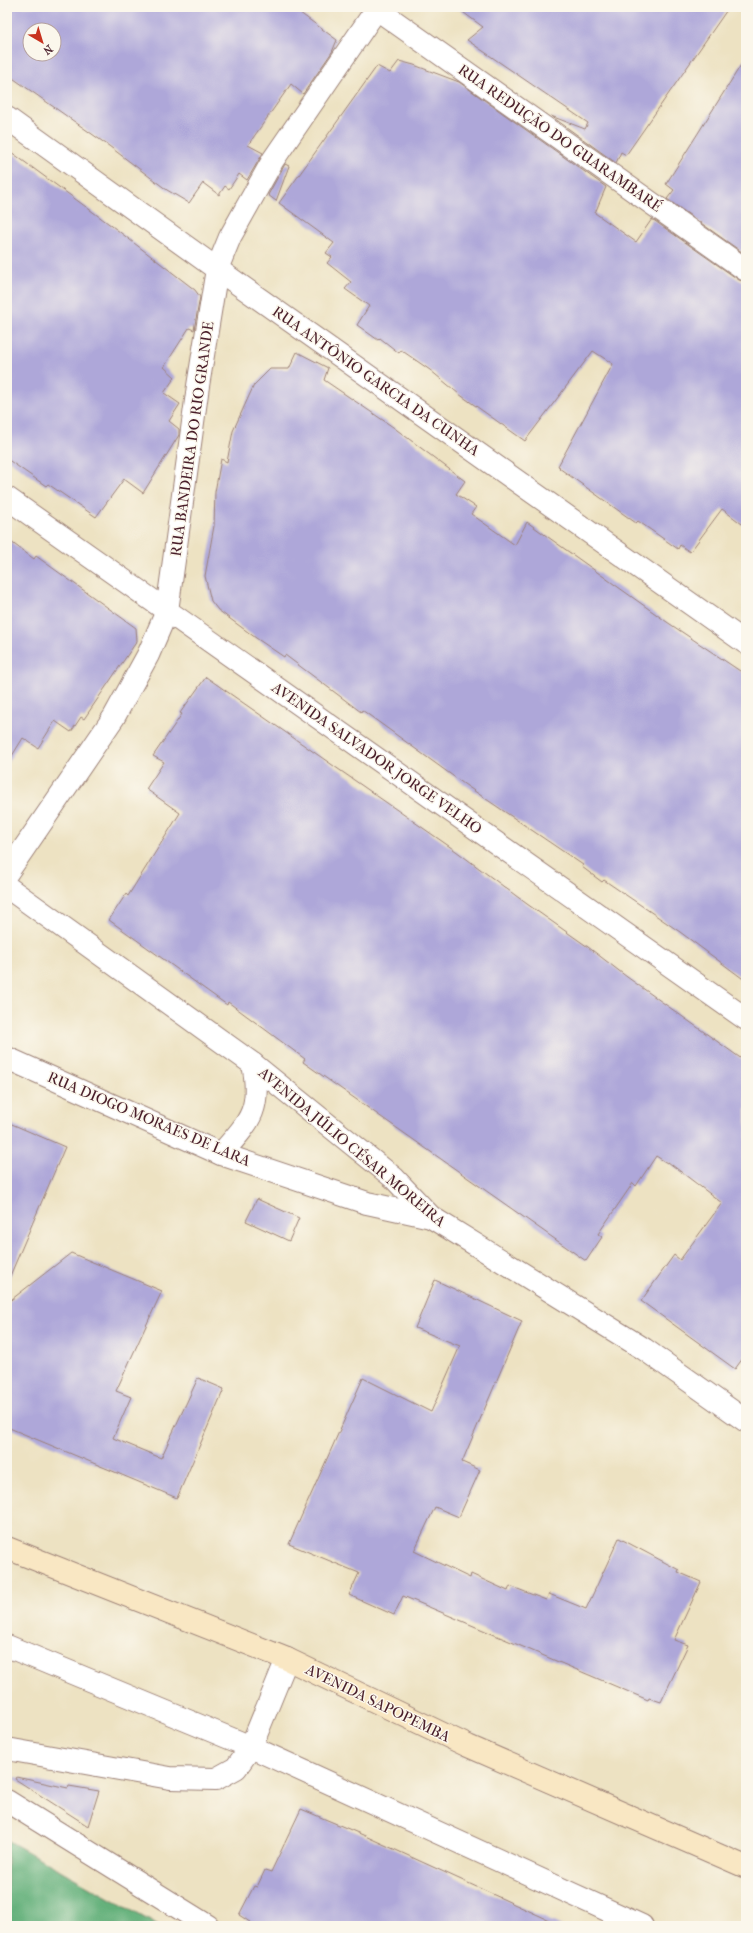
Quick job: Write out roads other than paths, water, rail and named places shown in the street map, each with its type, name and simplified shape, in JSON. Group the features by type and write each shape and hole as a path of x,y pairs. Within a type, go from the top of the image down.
{"main road":[{"name":"AVENIDA SAPOPEMBA","path":"7,1548 287,1659 468,1746 746,1867"}],"street":[{"name":"RUA BANDEIRA DO RIO GRANDE","path":"7,872 114,716 148,654 167,611 198,386 217,269 230,237 273,160 377,8"},
{"name":"RUA REDUÇÃO DO GUARAMBARÉ","path":"377,8 746,270"},
{"name":"RUA ANTÔNIO GARCIA DA CUNHA","path":"7,118 217,269 746,643"},
{"name":"AVENIDA SALVADOR JORGE VELHO","path":"7,498 746,1019"},
{"name":"AVENIDA JÚLIO CÉSAR MOREIRA","path":"7,887 253,1064 394,1178 431,1217 644,1349 746,1421"},
{"name":"RUA DIOGO MORAES DE LARA","path":"7,1058 221,1154 367,1203 431,1217"},
{"path":"221,1154 248,1123 255,1103 256,1081 253,1064"},
{"path":"7,1646 251,1747 642,1926"},
{"path":"7,1749 170,1778 216,1779 236,1768 251,1747 287,1659"},
{"path":"7,1801 208,1926"}]}
